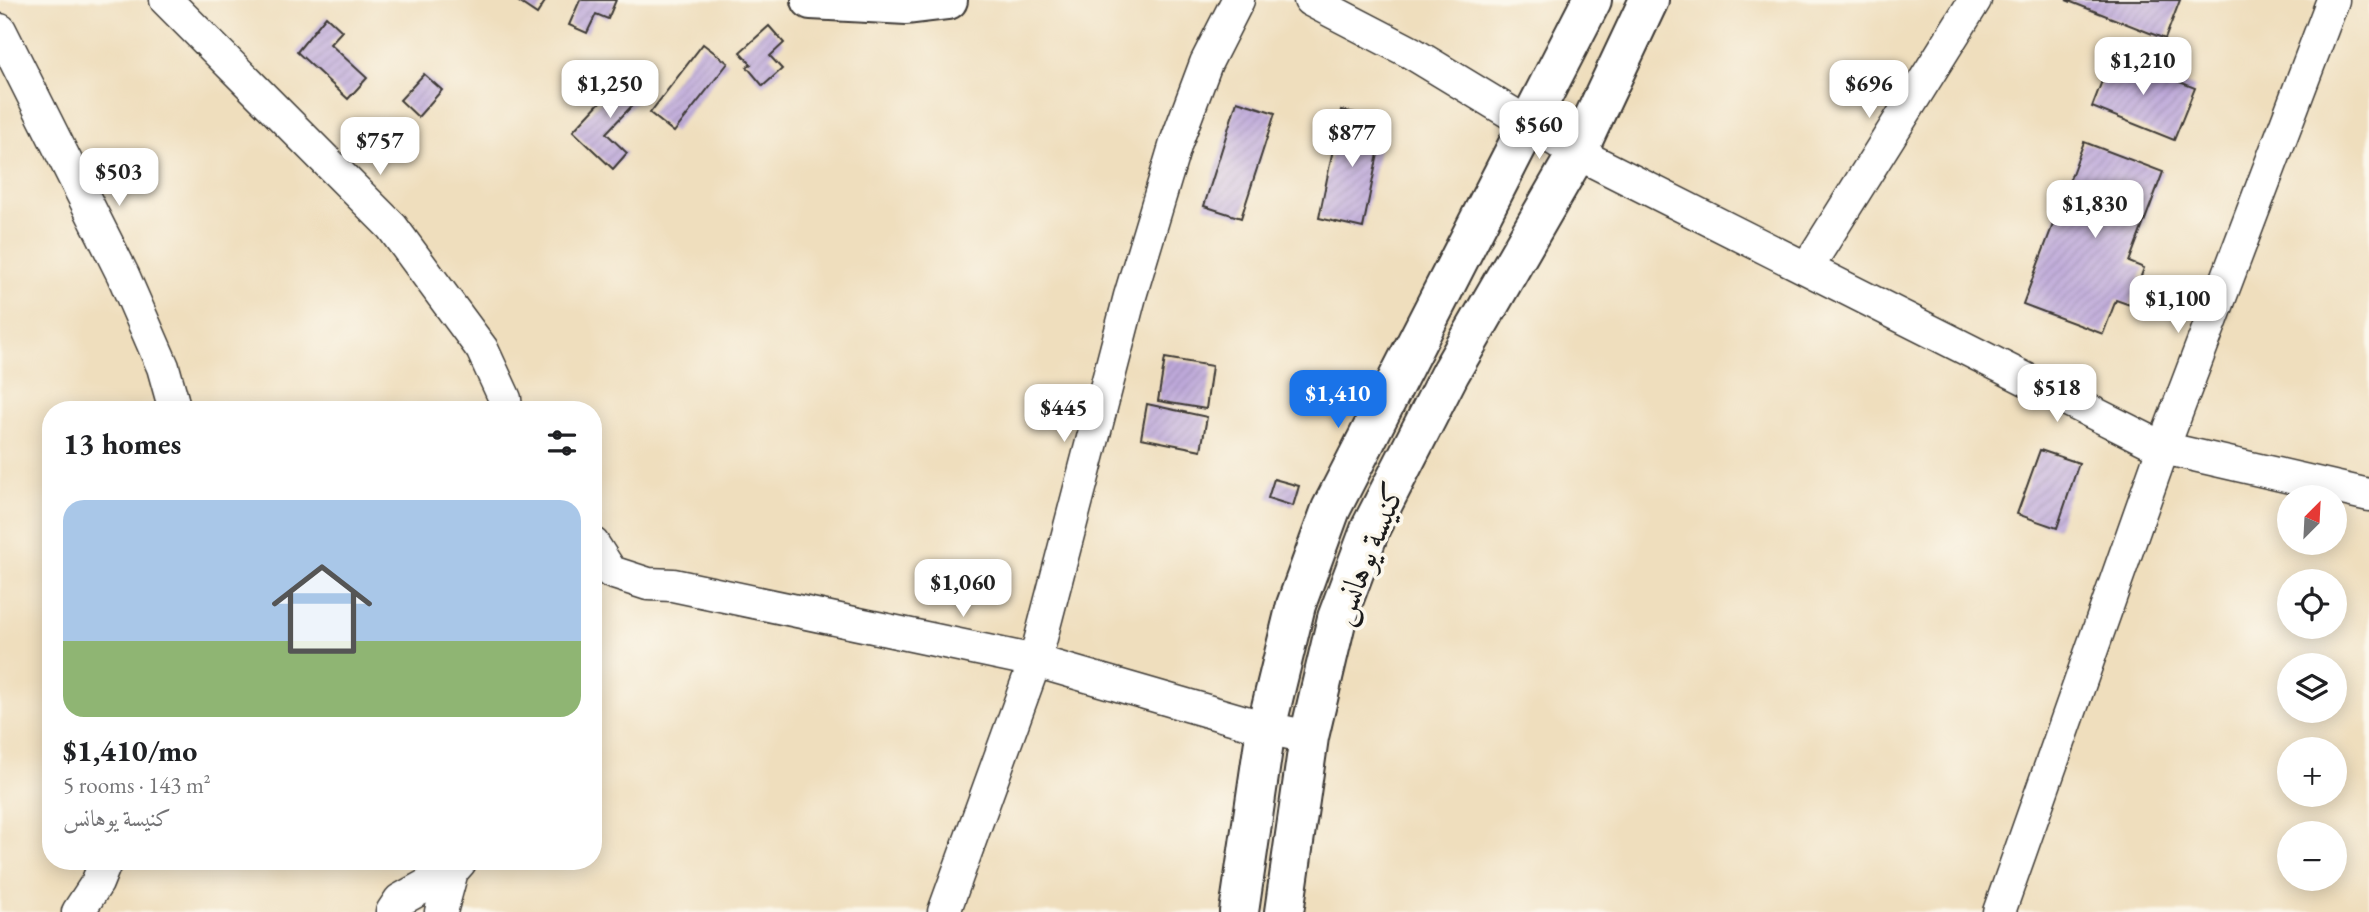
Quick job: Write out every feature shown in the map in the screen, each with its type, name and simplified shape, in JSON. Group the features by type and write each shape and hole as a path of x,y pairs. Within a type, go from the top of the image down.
{"street":[{"path":"166,0 392,227 482,349 506,401"},
{"path":"811,0 907,5 948,0"},
{"path":"944,912 1035,661 1130,296 1176,142 1206,63 1238,0"},
{"path":"1310,0 1412,53 1577,153 2163,448 2369,495"},
{"path":"1239,912 1266,728 1296,605 1331,509 1592,0"},
{"name":"كنيسة يوهانس","path":"1283,912 1309,737 1337,618 1371,527 1450,373 1577,153 1649,0"},
{"path":"1807,268 1975,0"},
{"path":"1999,912 2163,448 2333,0"},
{"path":"0,30 123,275 163,367 172,401"},
{"path":"1411,352 1450,373"},
{"path":"602,558 611,572 648,584 673,584 1035,661 1266,728 1309,737"},
{"path":"78,912 102,870"},
{"path":"392,912 400,900 449,870"},
{"path":"441,912 455,870"}],"building":[{"path":"516,0 546,0 537,14"},
{"path":"580,0 616,0 608,19 596,14 587,33 569,25"},
{"path":"2066,0 2180,0 2165,39"},
{"path":"326,16 342,31 330,44 367,78 348,99 297,52"},
{"path":"769,26 784,43 770,56 782,69 763,86 747,67 751,64 740,52"},
{"path":"703,44 728,63 674,132 650,113"},
{"path":"2112,55 2195,88 2174,140 2092,107"},
{"path":"628,72 647,90 606,133 627,153 613,169 573,131"},
{"path":"424,74 442,90 418,117 400,100"},
{"path":"1237,101 1275,113 1241,218 1204,206"},
{"path":"1341,110 1385,119 1363,228 1319,218"},
{"path":"2084,142 2163,172 2129,262 2144,268 2130,305 2116,300 2103,334 2023,304"},
{"path":"1165,358 1212,366 1206,409 1158,401"},
{"path":"1147,404 1207,417 1201,450 1141,438"},
{"path":"2040,450 2079,463 2057,528 2017,514"},
{"path":"1274,479 1299,486 1293,506 1268,498"}]}
